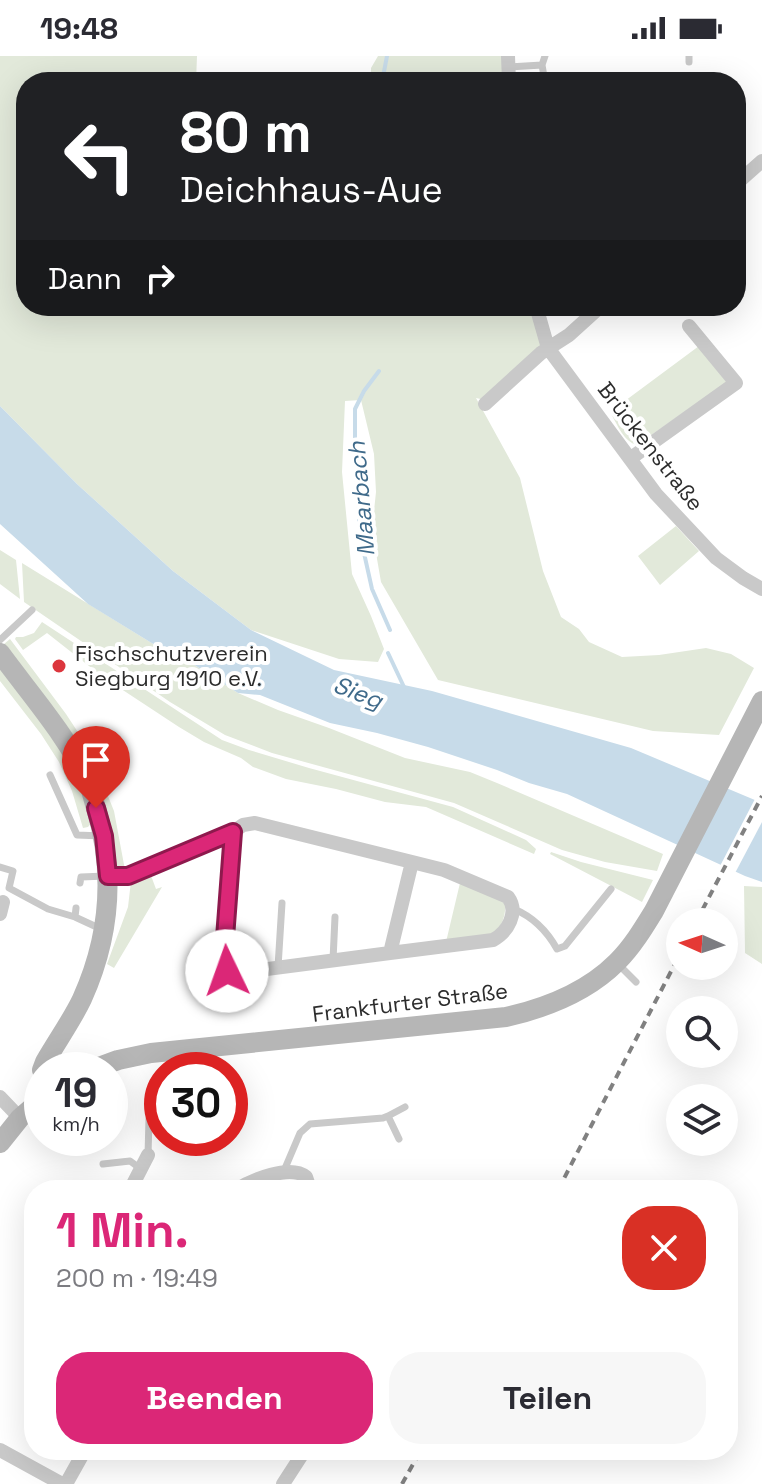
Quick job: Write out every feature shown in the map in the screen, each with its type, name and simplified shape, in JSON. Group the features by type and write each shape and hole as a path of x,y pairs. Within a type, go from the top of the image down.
{"main road":[{"path":"0,653 63,737 88,781 104,836 108,876 103,930 93,972 81,1001 51,1052"},
{"name":"Frankfurter Straße","path":"128,1058 506,1017 561,1001 617,963 636,941 762,701"},
{"path":"0,1143 24,1115"}],"street":[{"path":"746,175 762,161"},
{"name":"Brückenstraße","path":"539,316 548,348 656,494 716,558 762,589"},
{"path":"485,404 548,348 590,316"},
{"path":"631,458 736,383 689,326"},
{"path":"108,876 128,876 243,825 255,823 444,870 508,897 514,909 505,931 493,940 237,973 227,971 223,964 233,832"},
{"path":"390,953 412,862"},
{"path":"0,1097 20,1118"},
{"path":"135,1180 145,1162"},
{"path":"259,1180 299,1172 308,1180"},
{"path":"0,1450 64,1484 79,1460"},
{"path":"283,1484 299,1460"}],"lane":[{"path":"509,68 543,60"},
{"path":"0,640 32,610"},
{"path":"50,775 77,835 104,836"},
{"path":"0,867 13,871 9,888 48,909 75,913 103,930"},
{"path":"80,883 81,877 108,876"},
{"path":"514,909 547,932 557,949 565,946 611,889"},
{"path":"278,967 282,903"},
{"path":"333,960 335,917"},
{"path":"617,963 636,982"},
{"path":"283,1173 300,1133 310,1124 383,1118 405,1107"},
{"path":"388,1116 399,1139"},
{"path":"103,1164 145,1162 146,1156"}],"green space":[{"path":"0,56 197,56 196,72 16,72 16,316 535,316 543,348 485,400 476,398 520,478 543,571 561,617 579,629 589,642 622,657 706,648 731,654 754,668 719,735 653,731 438,680 381,582 372,530 376,492 374,454 361,400 345,401 342,472 352,574 384,649 378,662 339,659 251,630 173,571 77,484 0,406"},
{"path":"378,56 503,56 503,72 371,72"},
{"path":"699,346 727,382 637,445 632,443 621,432 610,412"},
{"path":"676,526 699,551 660,585 638,556"},
{"path":"0,550 16,560 20,599 0,584"},
{"path":"22,563 238,693 405,758 470,772 497,783 663,854 657,871 605,862 562,850 454,803 272,753 225,735 170,702 24,602"},
{"path":"42,622 222,740 309,768 453,807 526,840 536,849 534,854 426,807 385,802 286,779 253,767 179,727 103,677 47,633 23,650 16,637 34,633"},
{"path":"10,639 89,749 114,811 125,870 116,867 109,831 4,644"},
{"path":"0,662 50,728 82,785 92,822 88,827 83,828 59,762 0,681"},
{"path":"551,852 581,862 653,880 642,902"},
{"path":"150,873 156,889 162,887 114,968 107,964 128,907 131,881"},
{"path":"460,883 505,904 503,920 493,934 446,942"},
{"path":"744,886 762,887 762,964 745,953"}],"water":[{"name":"Sieg","path":"0,406 77,484 173,571 251,630 334,670 432,691 631,748 762,803 762,882 567,794 428,747 330,723 260,695 238,693 88,604 0,524"}],"pier":[{"path":"756,797 762,799 762,822 734,875 719,868"}],"waterway":[{"name":"Maarbach","path":"384,72 387,56"},
{"name":"Maarbach","path":"379,371 355,409 355,449 360,535 372,589 390,630"},
{"name":"Maarbach","path":"388,653 404,687"}],"railway":[{"path":"703,908 762,796"},
{"path":"563,1180 667,980"},
{"path":"402,1484 415,1460"}],"place":[{"name":"Fischschutzverein Siegburg 1910 e.V.","path":"59,666"}],"route":[{"path":"96,808 104,836 108,876 128,876 233,832 223,964 227,971"}]}
